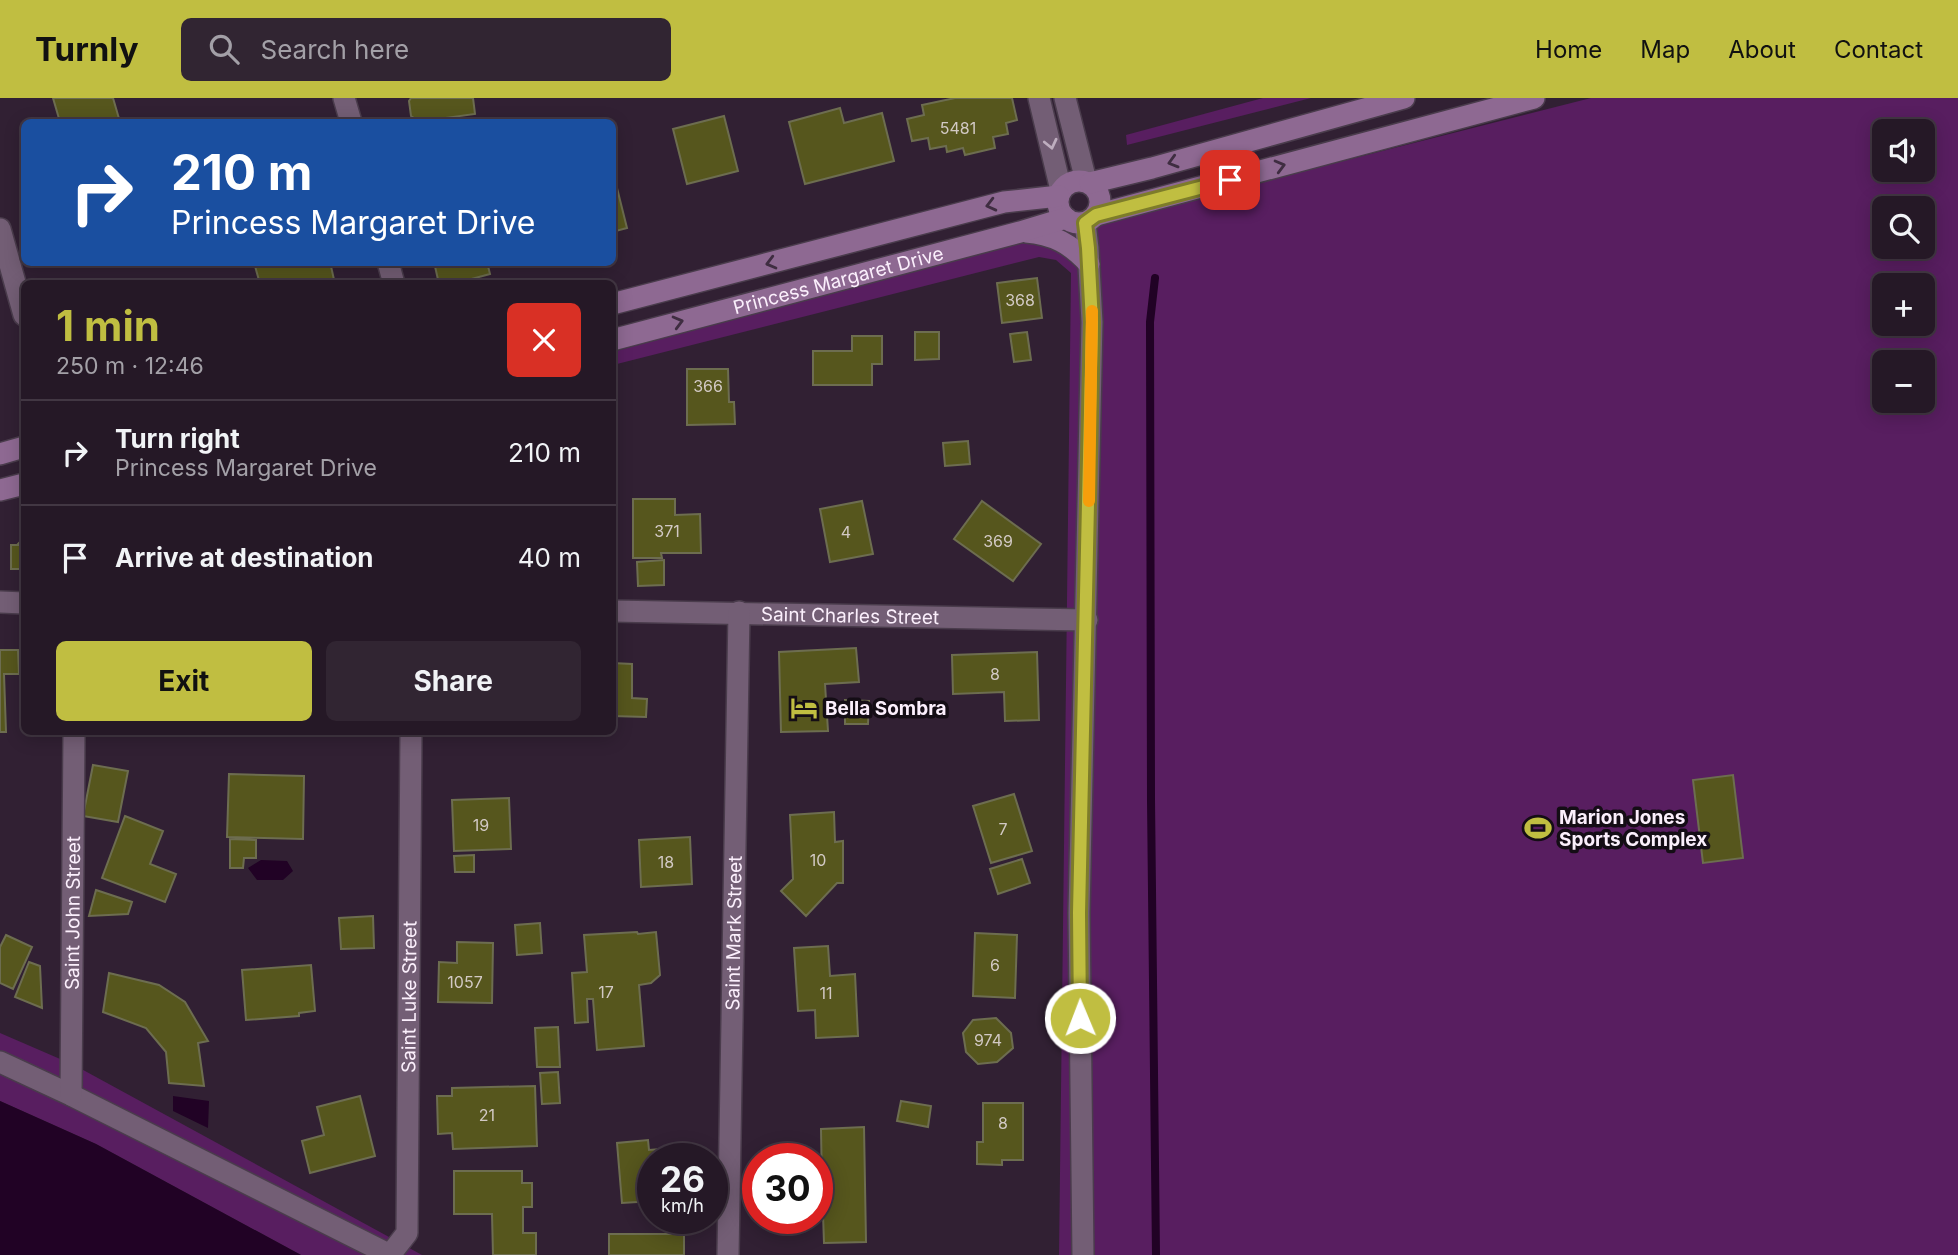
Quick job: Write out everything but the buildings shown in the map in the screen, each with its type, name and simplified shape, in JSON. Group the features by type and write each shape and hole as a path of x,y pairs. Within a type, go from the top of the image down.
{"main road":[{"path":"1088,182 1095,187 1100,198 1099,210 1082,219 1059,208 1060,193 1072,182 1088,182 1152,168 1404,98"},
{"name":"Princess Margaret Drive","path":"616,339 1020,232 1082,219 1534,98"},
{"name":"Princess Margaret Drive","path":"616,303 1004,202 1060,193"},
{"path":"1020,232 1040,233 1059,239 1076,250 1089,264"},
{"path":"0,453 21,448"},
{"path":"0,491 21,485"}],"street":[{"path":"344,98 350,119"},
{"path":"1039,98 1060,193"},
{"path":"1065,98 1088,182"},
{"path":"1082,219 1089,264 1092,322 1079,913 1083,1255"},
{"path":"0,229 21,304"},
{"path":"0,602 21,603"},
{"name":"Saint Charles Street","path":"616,611 1087,620"},
{"name":"Saint Mark Street","path":"728,1255 739,612"},
{"name":"Saint John Street","path":"71,1095 74,735"},
{"name":"Saint Luke Street","path":"390,1255 407,1233 411,735"},
{"path":"0,1062 390,1255"}],"shaded area":[{"path":"1263,98 1311,98 1127,145 1126,135"},
{"name":"Marion Jones Sports Complex","path":"1591,98 1958,98 1958,1255 1059,1255 1071,273 1056,260 1039,257 616,364 616,351 981,253"},
{"path":"261,860 287,861 293,871 283,880 257,880 248,868"},
{"path":"0,1033 74,1065 422,1255 301,1255 96,1144 0,1101"},
{"path":"173,1096 209,1101 208,1128 173,1111"},
{"path":"0,1101 96,1144 301,1255 0,1255"}],"waterway":[{"path":"1155,278 1150,322 1156,1255"}],"slow traffic":[{"path":"1089,501 1092,311"}],"place":[{"name":"Bella Sombra","path":"804,708"},
{"name":"Marion Jones Sports Complex","path":"1538,828"}],"route":[{"path":"1080,1018 1079,913 1092,322 1085,223 1096,215 1230,180"}]}
